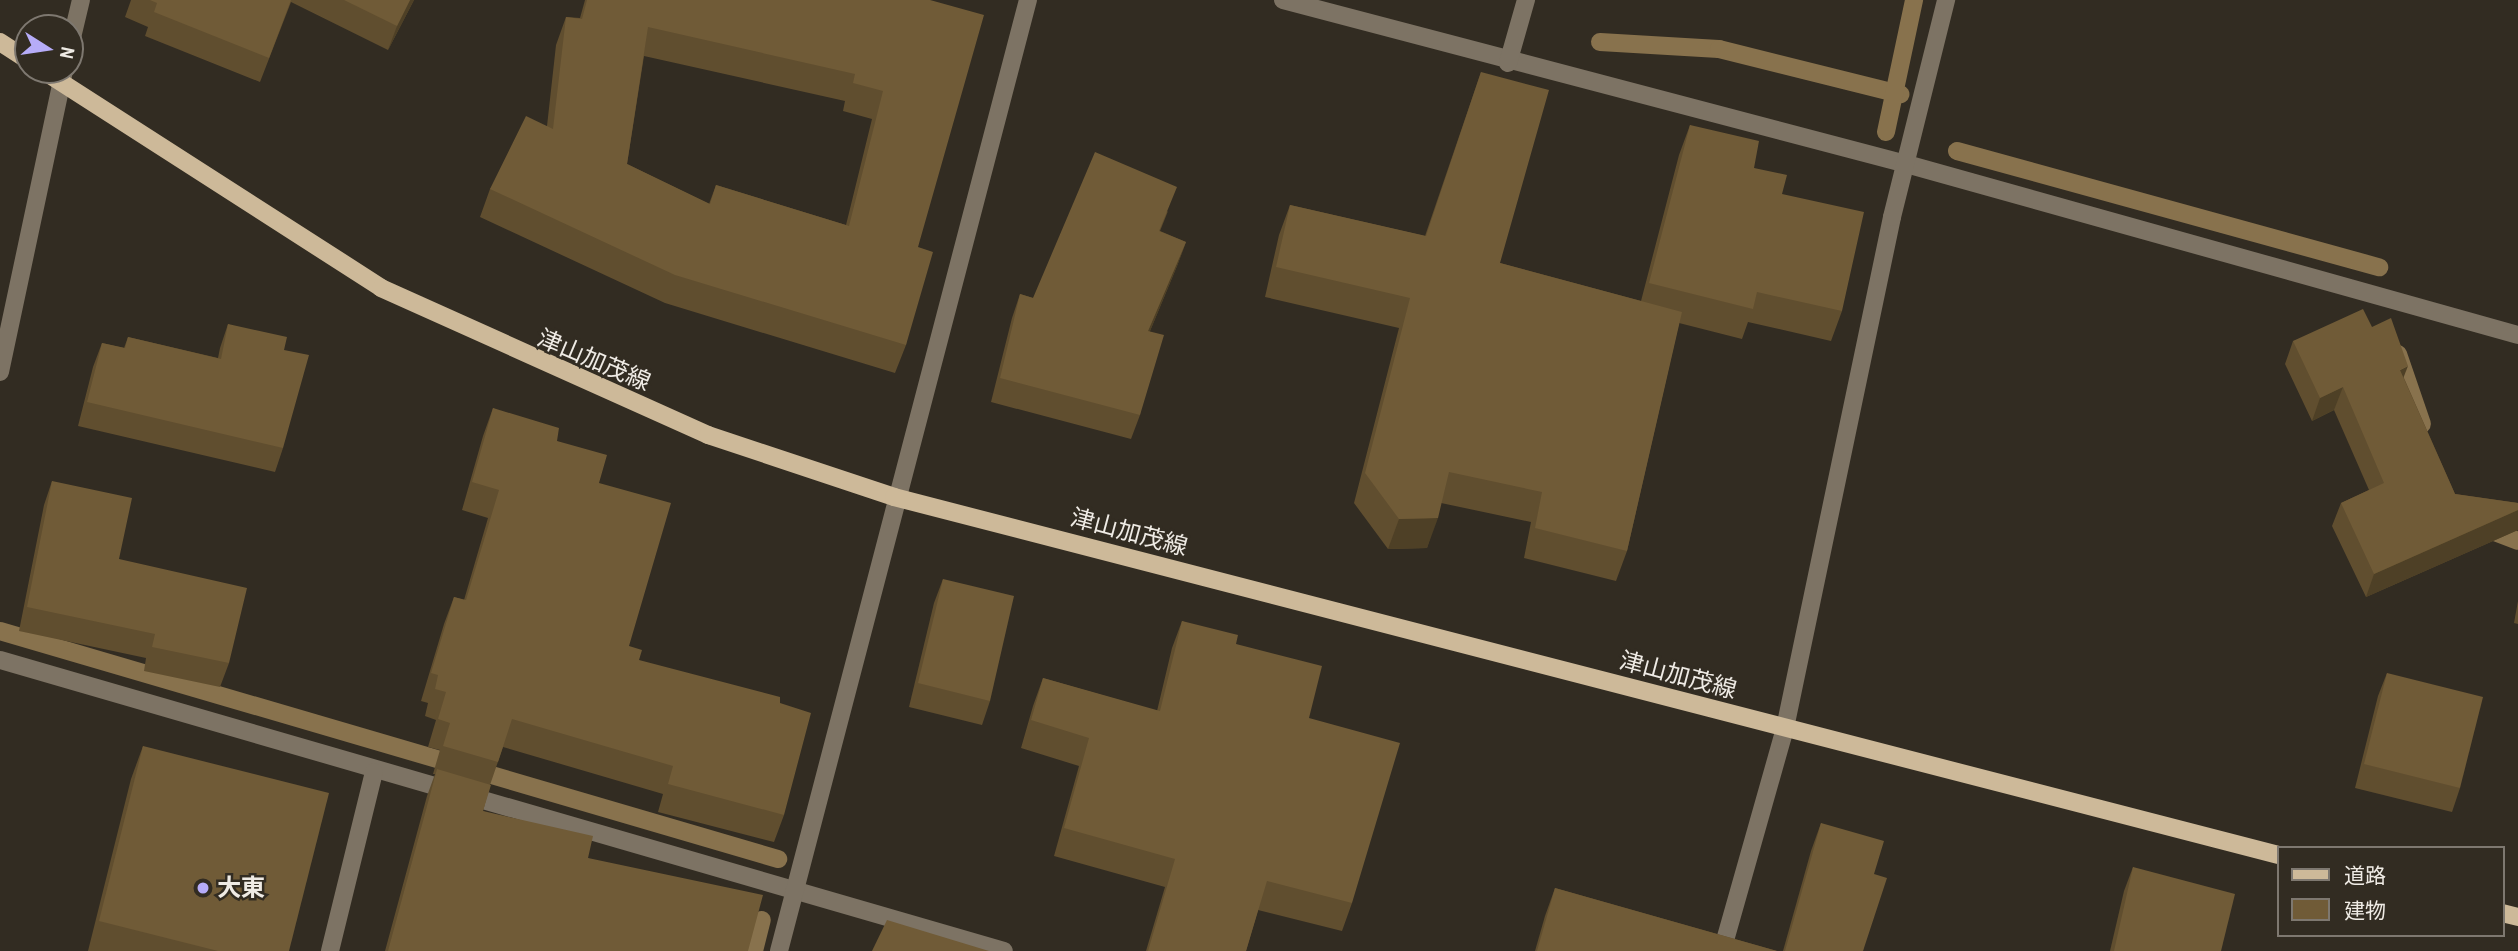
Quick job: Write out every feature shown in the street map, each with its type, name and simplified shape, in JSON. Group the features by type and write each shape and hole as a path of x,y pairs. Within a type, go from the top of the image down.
{"main road":[{"name":"津山加茂線","path":"74,84 381,288 708,435 894,497 2276,854"}],"street":[{"path":"779,951 894,497 1028,0"},
{"path":"1283,0 1508,63 1910,165 2518,335"},
{"path":"1508,63 1526,0"},
{"path":"1722,951 1785,728 1892,217 1910,165 1946,0"},
{"path":"0,372 60,84"},
{"path":"0,660 374,772 1004,951"},
{"path":"330,951 374,772"}],"building":[{"path":"150,0 291,0 269,58 154,12 157,3"},
{"path":"344,0 410,0 397,26"},
{"path":"587,0 930,0 984,15 918,247 933,252 906,345 675,275 490,189 526,116 553,129 566,17 582,19","holes":["648,27 855,74 853,83 883,91 849,226 716,185 710,204 627,164"]},
{"path":"1481,72 1549,90 1500,263 1682,312 1627,551 1535,528 1542,492 1449,472 1438,518 1399,519 1365,473 1410,298 1276,267 1290,205 1426,236"},
{"path":"1690,125 1759,141 1754,168 1787,175 1782,194 1864,212 1842,311 1757,292 1753,309 1649,283"},
{"path":"1095,152 1177,187 1159,231 1186,242 1148,331 1164,335 1140,415 1000,378 1020,294 1033,298"},
{"path":"2363,309 2372,327 2391,318 2408,366 2400,370 2455,494 2518,503 2518,510 2374,574 2341,503 2384,483 2343,387 2320,398 2293,341"},
{"path":"228,324 287,337 284,350 309,355 283,448 87,402 102,343 125,348 128,337 221,359"},
{"path":"493,408 559,428 557,441 607,455 599,483 671,503 629,646 642,650 639,660 780,697 780,703 811,713 784,815 668,784 673,766 512,719 498,762 443,746 450,723 438,719 446,692 435,689 438,675 431,673 454,597 466,600 499,490 472,482"},
{"path":"52,481 132,498 119,559 247,588 229,663 152,647 155,634 27,607"},
{"path":"943,579 1014,596 990,701 918,683"},
{"path":"1182,621 1238,635 1236,644 1322,666 1309,718 1400,743 1352,903 1267,881 1246,951 1148,951 1175,859 1064,828 1089,738 1031,720 1043,678 1160,711"},
{"path":"2387,673 2483,697 2460,788 2364,764"},
{"name":"大東","path":"143,746 329,793 289,951 218,951 99,921"},
{"path":"437,769 491,785 483,811 593,836 588,858 763,895 748,951 388,951"},
{"path":"1821,823 1884,841 1874,874 1887,878 1863,951 1785,951"},
{"path":"2133,867 2235,894 2221,951 2114,951"},
{"path":"1555,888 1777,951 1537,951"},
{"path":"887,920 989,951 872,951"}],"waterway":[{"path":"1886,132 1914,0"},
{"path":"1600,42 1719,49 1900,94"},
{"path":"1957,151 2379,267"},
{"path":"2398,354 2422,424"},
{"path":"2487,529 2518,541"},
{"path":"0,631 778,859"},
{"path":"754,951 762,920"}],"place":[{"name":"大東","path":"203,888"}]}
